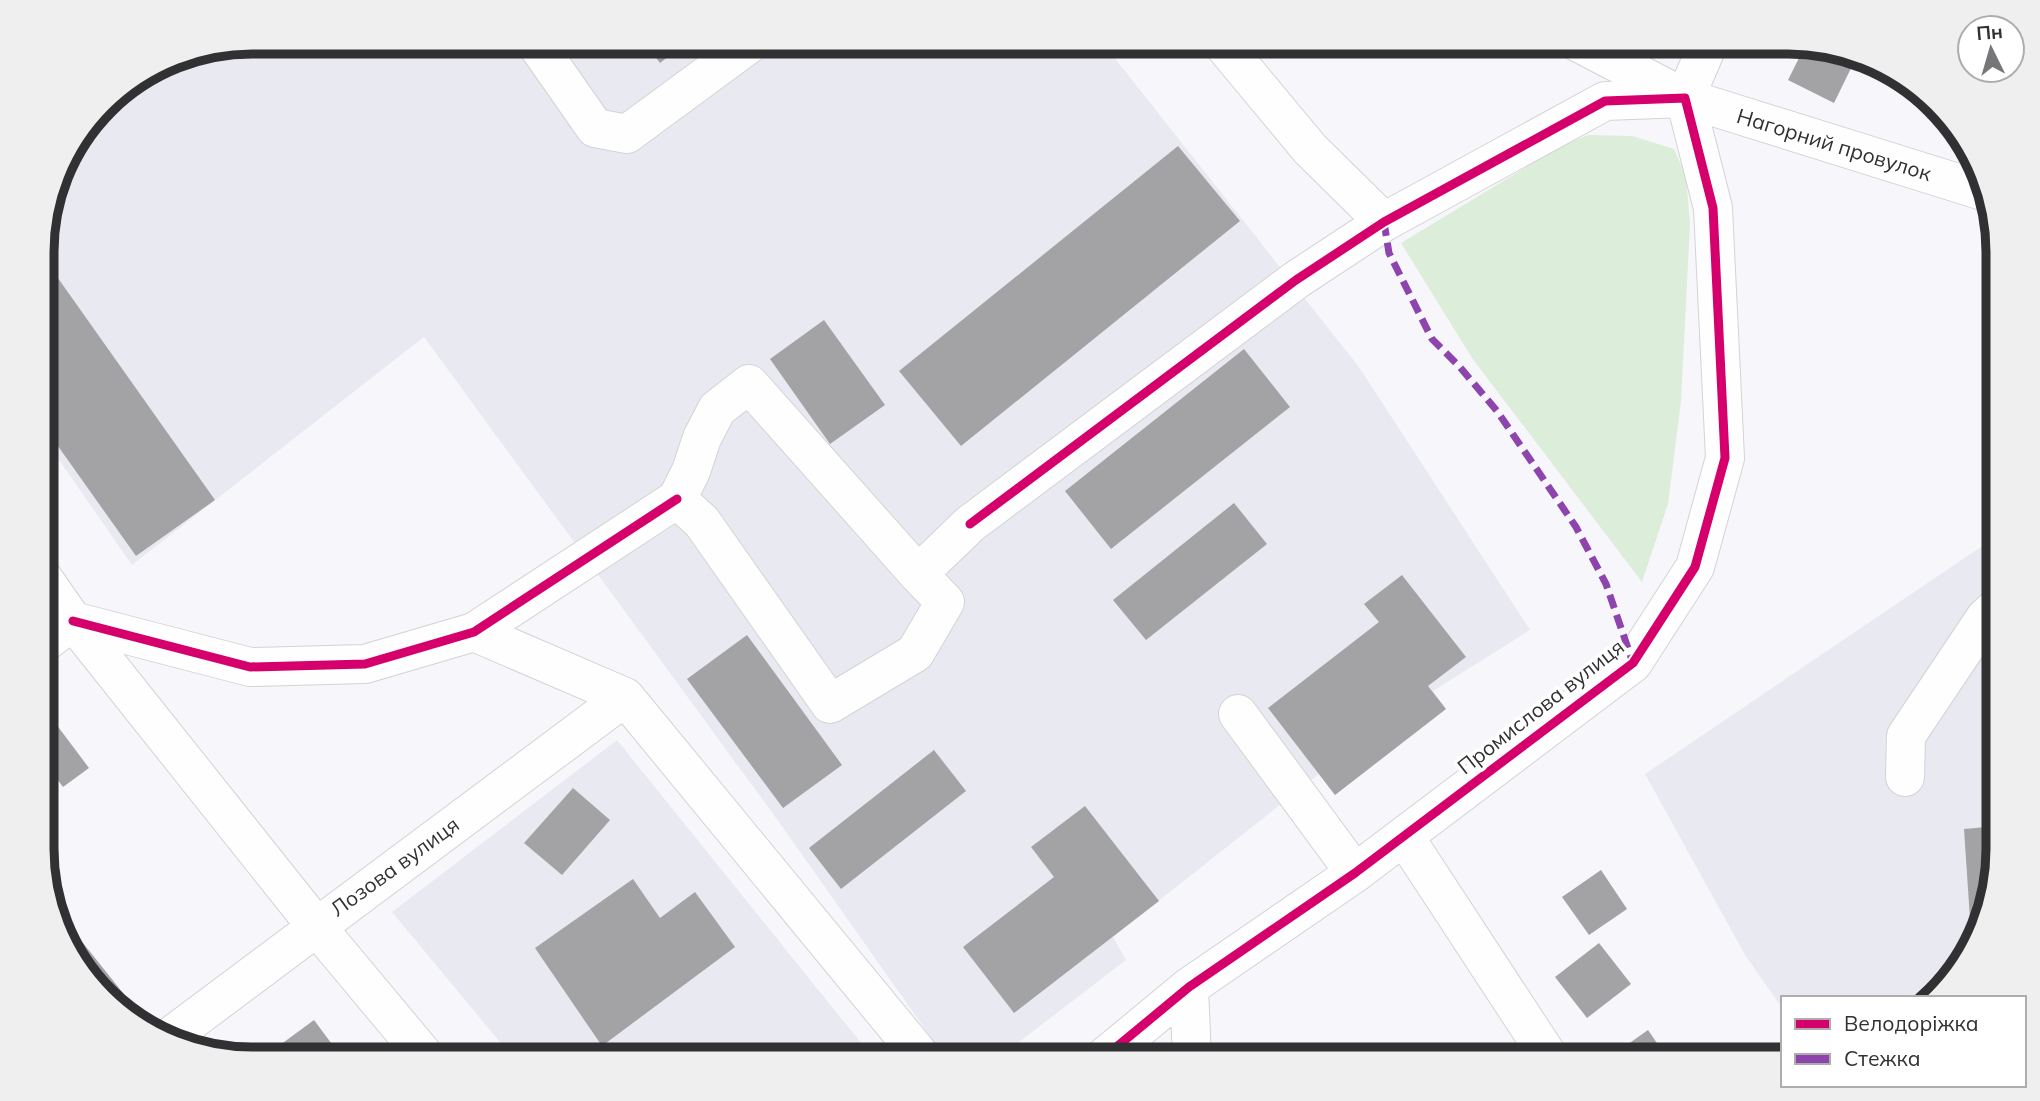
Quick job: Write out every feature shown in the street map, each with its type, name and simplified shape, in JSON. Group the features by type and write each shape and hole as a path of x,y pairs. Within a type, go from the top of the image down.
{"street":[{"path":"543,54 595,128 626,134 736,54"},
{"path":"1231,54 1310,149 1384,222"},
{"path":"1600,54 1685,98"},
{"path":"1685,98 1704,54"},
{"path":"918,574 970,524 1296,280 1384,222 1605,101 1685,98"},
{"name":"Нагорний провулок","path":"1685,98 1975,188"},
{"name":"Промислова вулиця","path":"1117,1046 1189,986 1356,873 1633,663 1695,567 1725,458 1713,208 1685,98"},
{"path":"58,633 250,667 365,664 474,632 677,499 717,409 749,384 945,603 915,653 830,704 702,522 677,499"},
{"path":"1905,777 1906,736 1986,617"},
{"path":"474,632 625,697 913,1047"},
{"path":"58,633 316,926 416,1047"},
{"name":"Лозова вулиця","path":"177,1031 625,697"},
{"path":"1238,713 1356,873"},
{"path":"1404,836 1542,1046"},
{"path":"1189,986 1191,1046"}],"shaded area":[{"path":"253,54 1111,54 1359,367 1530,630 1433,691 1446,709 1335,795 1319,774 1113,937 1126,960 1013,1047 937,1047 779,822 424,337 132,565 55,454 55,240 61,201 69,177 88,142 112,112 142,88 165,75 201,61"},
{"path":"1986,543 1986,848 1982,887 1965,936 1952,959 1919,996 1781,996 1781,1006 1745,955 1645,774"},
{"path":"617,740 864,1047 504,1047 392,912"}],"green space":[{"path":"1588,135 1632,136 1674,149 1686,176 1690,224 1681,401 1668,504 1642,582 1472,358 1401,243 1558,148"}],"building":[{"path":"653,54 672,54 660,63"},
{"path":"1800,55 1826,58 1852,66 1834,103 1788,80"},
{"path":"1178,146 1240,221 961,446 899,371"},
{"path":"55,274 215,500 136,556 55,441"},
{"path":"824,320 885,405 830,444 770,359"},
{"path":"1244,349 1290,407 1111,549 1065,491"},
{"path":"1234,503 1267,544 1146,640 1113,600"},
{"path":"1402,575 1466,657 1428,686 1446,709 1335,795 1268,708 1379,622 1364,604"},
{"path":"747,635 842,765 783,808 687,679"},
{"path":"56,724 89,768 63,787 54,775"},
{"path":"934,750 966,791 841,889 809,848"},
{"path":"573,788 610,820 562,875 524,843"},
{"path":"1085,806 1159,901 1014,1013 963,947 1054,877 1031,847"},
{"path":"1986,827 1982,887 1972,919 1970,919 1964,829"},
{"path":"1601,870 1627,909 1589,935 1562,897"},
{"path":"633,879 660,918 695,892 735,947 602,1046 535,948"},
{"path":"83,943 127,998 122,997 104,979 80,945"},
{"path":"1599,943 1631,984 1587,1018 1555,977"},
{"path":"314,1020 334,1047 277,1047"},
{"path":"1648,1030 1659,1046 1625,1046"}],"marked path":[{"path":"1384,222 1389,253 1432,339 1497,411 1576,527 1606,584 1633,663"}],"cycle path":[{"path":"970,524 1296,280 1384,222 1605,101 1685,98 1713,208 1725,458 1695,567 1633,663 1355,873 1189,987 1117,1046"},
{"path":"73,621 250,667 365,664 474,632 677,499"}]}
